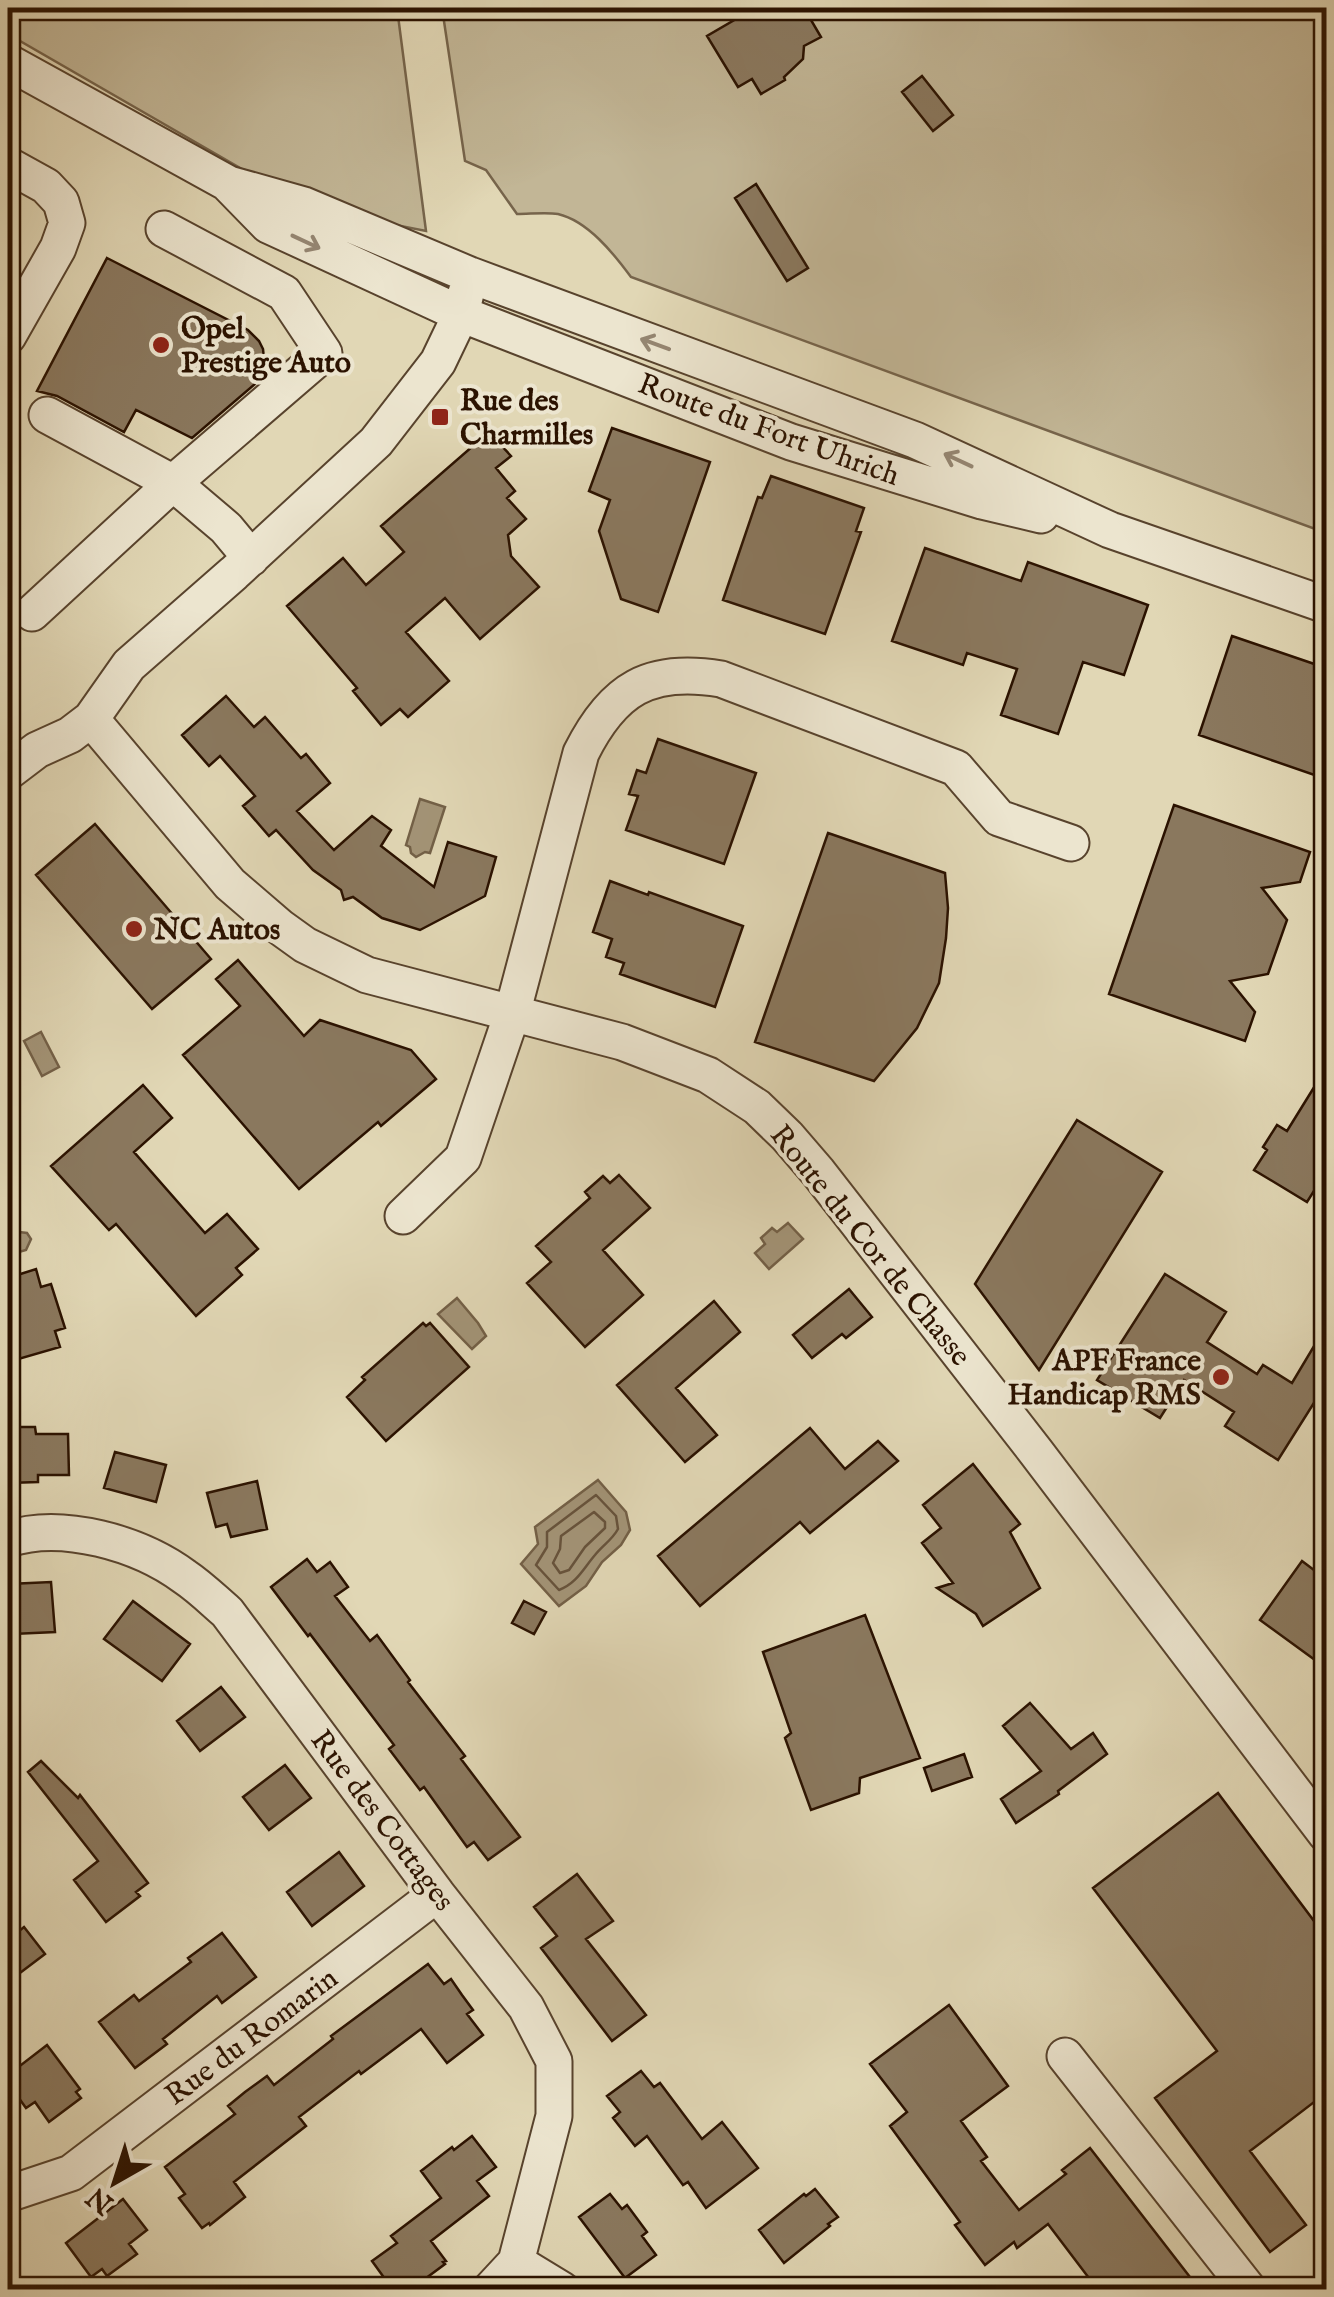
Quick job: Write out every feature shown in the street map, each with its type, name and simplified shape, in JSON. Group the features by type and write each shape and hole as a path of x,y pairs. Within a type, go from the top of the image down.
{"street":[{"name":"Route du Fort Uhrich","path":"8,62 229,184 304,205 470,275 915,440 1110,530 1326,606"},
{"path":"8,166 46,186 61,202 66,223 58,248 8,336"},
{"name":"Route du Fort Uhrich","path":"229,184 268,224 461,314 791,442 982,502 1110,530"},
{"path":"32,613 324,353 284,292 164,229"},
{"path":"12,761 70,735 90,720 129,666 376,442 438,362 461,314 470,275"},
{"path":"47,415 174,483 226,528 250,558"},
{"path":"404,1216 464,1158 512,1014 581,752 612,704 633,688 655,680 695,675 721,679 956,768 999,818 1071,842"},
{"name":"Route du Cor de Chasse","path":"90,720 230,884 306,945 367,975 622,1042 708,1075 757,1107 818,1172 1326,1834"},
{"name":"Rue des Cottages","path":"8,1539 26,1533 80,1534 131,1548 183,1575 227,1612 436,1894 526,2007 554,2061 554,2116 516,2262 490,2290"},
{"name":"Rue du Romarin","path":"8,2194 71,2173 436,1894"},
{"path":"1065,2056 1250,2290"},
{"path":"516,2262 562,2290"}],"shaded area":[{"path":"8,8 397,8 426,231 360,218 268,184 8,34"},
{"path":"442,8 1326,8 1326,533 631,277 580,224 558,214 517,214 486,170 465,161"}],"water":[{"path":"420,799 445,807 430,853 416,857 406,845"},
{"path":"41,1032 59,1067 42,1076 24,1041"},
{"path":"788,1223 803,1239 769,1269 755,1253 765,1244 761,1238 772,1228 777,1232"},
{"path":"27,1233 31,1239 26,1250 8,1255 8,1235"},
{"path":"457,1298 486,1336 472,1349 438,1314"},
{"path":"598,1480 626,1512 630,1530 586,1586 559,1606 521,1564 538,1544 535,1527"}],"building":[{"path":"755,8 804,8 821,37 804,46 803,59 785,80 761,94 752,79 738,87 707,36"},
{"path":"922,76 953,115 933,131 902,92"},
{"path":"756,184 808,268 787,281 735,198"},
{"name":"Opel Prestige Auto","path":"107,258 248,330 263,349 262,372 255,384 192,438 136,410 124,432 57,396 37,391"},
{"path":"612,428 710,462 658,612 621,599 599,531 610,500 589,491"},
{"path":"489,432 511,456 496,468 515,491 507,498 526,519 508,535 511,556 539,587 480,639 445,598 406,632 449,681 408,717 400,709 381,725 353,691 357,688 287,606 343,558 366,585 404,552 381,526"},
{"path":"771,476 864,508 856,531 861,532 825,634 723,600 758,497 762,498"},
{"path":"925,548 1021,581 1028,562 1148,605 1124,675 1083,662 1058,734 1001,715 1017,669 967,653 963,665 892,641"},
{"path":"1232,636 1326,668 1326,779 1199,735"},
{"path":"226,696 254,727 265,717 301,758 306,754 330,783 297,811 334,850 372,816 391,830 381,846 434,887 448,842 496,857 485,896 420,930 382,918 353,897 344,900 341,890 313,870 276,830 269,836 243,806 255,796 220,756 209,766 182,735"},
{"path":"658,739 756,773 724,864 626,830 638,796 629,794 637,770 646,773"},
{"path":"1174,805 1310,852 1300,882 1262,888 1287,920 1268,974 1230,981 1255,1012 1245,1041 1109,994"},
{"name":"NC Autos","path":"95,824 211,959 152,1009 36,875"},
{"path":"828,833 945,873 948,908 939,983 917,1028 874,1081 755,1042"},
{"path":"610,881 743,926 715,1007 620,974 624,963 606,957 612,939 593,932"},
{"path":"238,960 304,1036 320,1020 411,1050 436,1079 299,1189 183,1055 240,1006 216,979"},
{"path":"1326,1068 1326,1172 1307,1202 1254,1170 1277,1125 1287,1131"},
{"path":"143,1085 172,1118 134,1152 205,1233 227,1214 258,1249 236,1268 242,1275 196,1316 116,1224 109,1230 51,1166"},
{"path":"1077,1120 1162,1172 1039,1370 975,1284"},
{"path":"619,1175 650,1208 603,1250 643,1295 585,1347 527,1283 551,1262 536,1246 590,1198 585,1192 603,1176 610,1183"},
{"path":"36,1269 41,1287 51,1284 65,1328 55,1331 60,1347 15,1360 8,1335 8,1278"},
{"path":"1165,1274 1226,1312 1207,1342 1257,1374 1263,1365 1292,1383 1326,1326 1326,1404 1317,1398 1278,1460 1225,1426 1234,1412 1184,1380 1160,1418 1097,1380"},
{"path":"849,1289 872,1317 812,1358 793,1335"},
{"path":"714,1301 740,1332 676,1388 717,1435 685,1462 617,1385"},
{"path":"423,1323 430,1323 469,1367 386,1441 347,1397 365,1380 362,1377"},
{"path":"8,1427 35,1427 36,1434 68,1434 69,1475 38,1475 38,1482 8,1483"},
{"path":"810,1428 845,1469 878,1441 898,1461 810,1533 800,1522 700,1606 658,1556"},
{"path":"115,1452 166,1465 156,1502 104,1488"},
{"path":"973,1464 1020,1524 1010,1532 1040,1588 983,1626 976,1614 937,1588 953,1583 922,1543 941,1528 923,1505"},
{"path":"257,1481 267,1529 231,1537 227,1524 216,1527 207,1493"},
{"path":"307,1559 317,1572 330,1562 348,1587 335,1596 370,1641 377,1635 465,1756 461,1759 520,1837 488,1860 474,1842 467,1847 424,1787 420,1790 389,1749 394,1745 271,1587"},
{"path":"1302,1561 1326,1579 1326,1668 1260,1620"},
{"path":"51,1582 55,1632 13,1634 9,1584"},
{"path":"133,1601 190,1644 162,1681 104,1639"},
{"path":"524,1601 546,1612 534,1634 512,1623"},
{"path":"865,1615 920,1758 860,1778 859,1793 811,1810 785,1738 791,1733 763,1652"},
{"path":"221,1687 245,1717 200,1751 177,1721"},
{"path":"1030,1703 1071,1749 1093,1733 1107,1754 1016,1823 1001,1799 1041,1771 1003,1726"},
{"path":"964,1754 972,1777 932,1791 924,1768"},
{"path":"41,1761 78,1798 80,1795 148,1883 136,1892 140,1896 106,1922 74,1880 98,1861 28,1772"},
{"path":"285,1765 311,1798 269,1830 243,1797"},
{"path":"1218,1793 1326,1937 1326,2093 1250,2151 1306,2225 1270,2252 1155,2098 1217,2051 1093,1888"},
{"path":"339,1852 364,1886 312,1926 287,1892"},
{"path":"577,1874 613,1921 586,1939 646,2015 612,2041 541,1948 557,1936 534,1907"},
{"path":"24,1927 45,1954 8,1982 8,1940"},
{"path":"222,1933 256,1977 222,2003 217,1996 163,2039 167,2044 135,2068 99,2022 134,1995 139,2001"},
{"path":"428,1964 444,1984 451,1979 473,2010 467,2014 483,2035 447,2063 421,2029 361,2074 359,2071 299,2117 306,2126 234,2182 245,2197 202,2228 179,2198 185,2194 165,2167 235,2114 228,2106 245,2092 267,2076 274,2085 333,2039 331,2036"},
{"path":"949,2005 1008,2086 961,2121 987,2157 981,2161 1019,2210 1066,2174 1062,2170 1090,2148 1200,2290 1098,2290 1048,2224 1017,2248 1014,2242 985,2265 955,2225 960,2222 890,2126 907,2112 870,2064"},
{"path":"47,2045 80,2089 76,2092 81,2098 49,2122 35,2102 26,2108 8,2083 8,2075"},
{"path":"641,2071 654,2087 660,2083 702,2139 722,2122 758,2168 706,2208 688,2182 683,2185 647,2136 635,2146 613,2118 620,2112 607,2096"},
{"path":"472,2136 496,2167 477,2181 489,2196 431,2241 445,2264 410,2290 393,2290 372,2261 397,2243 391,2236 441,2198 421,2171"},
{"path":"815,2189 838,2217 784,2263 759,2230"},
{"path":"610,2194 622,2209 627,2205 647,2232 642,2236 656,2255 625,2278 579,2217"},
{"path":"123,2199 147,2230 129,2244 137,2254 107,2276 102,2269 91,2277 66,2243"}],"place":[{"name":"Opel Prestige Auto","path":"161,345"},
{"name":"Rue des Charmilles","path":"440,417"},
{"name":"NC Autos","path":"134,929"},
{"name":"APF France Handicap RMS","path":"1221,1377"}]}
